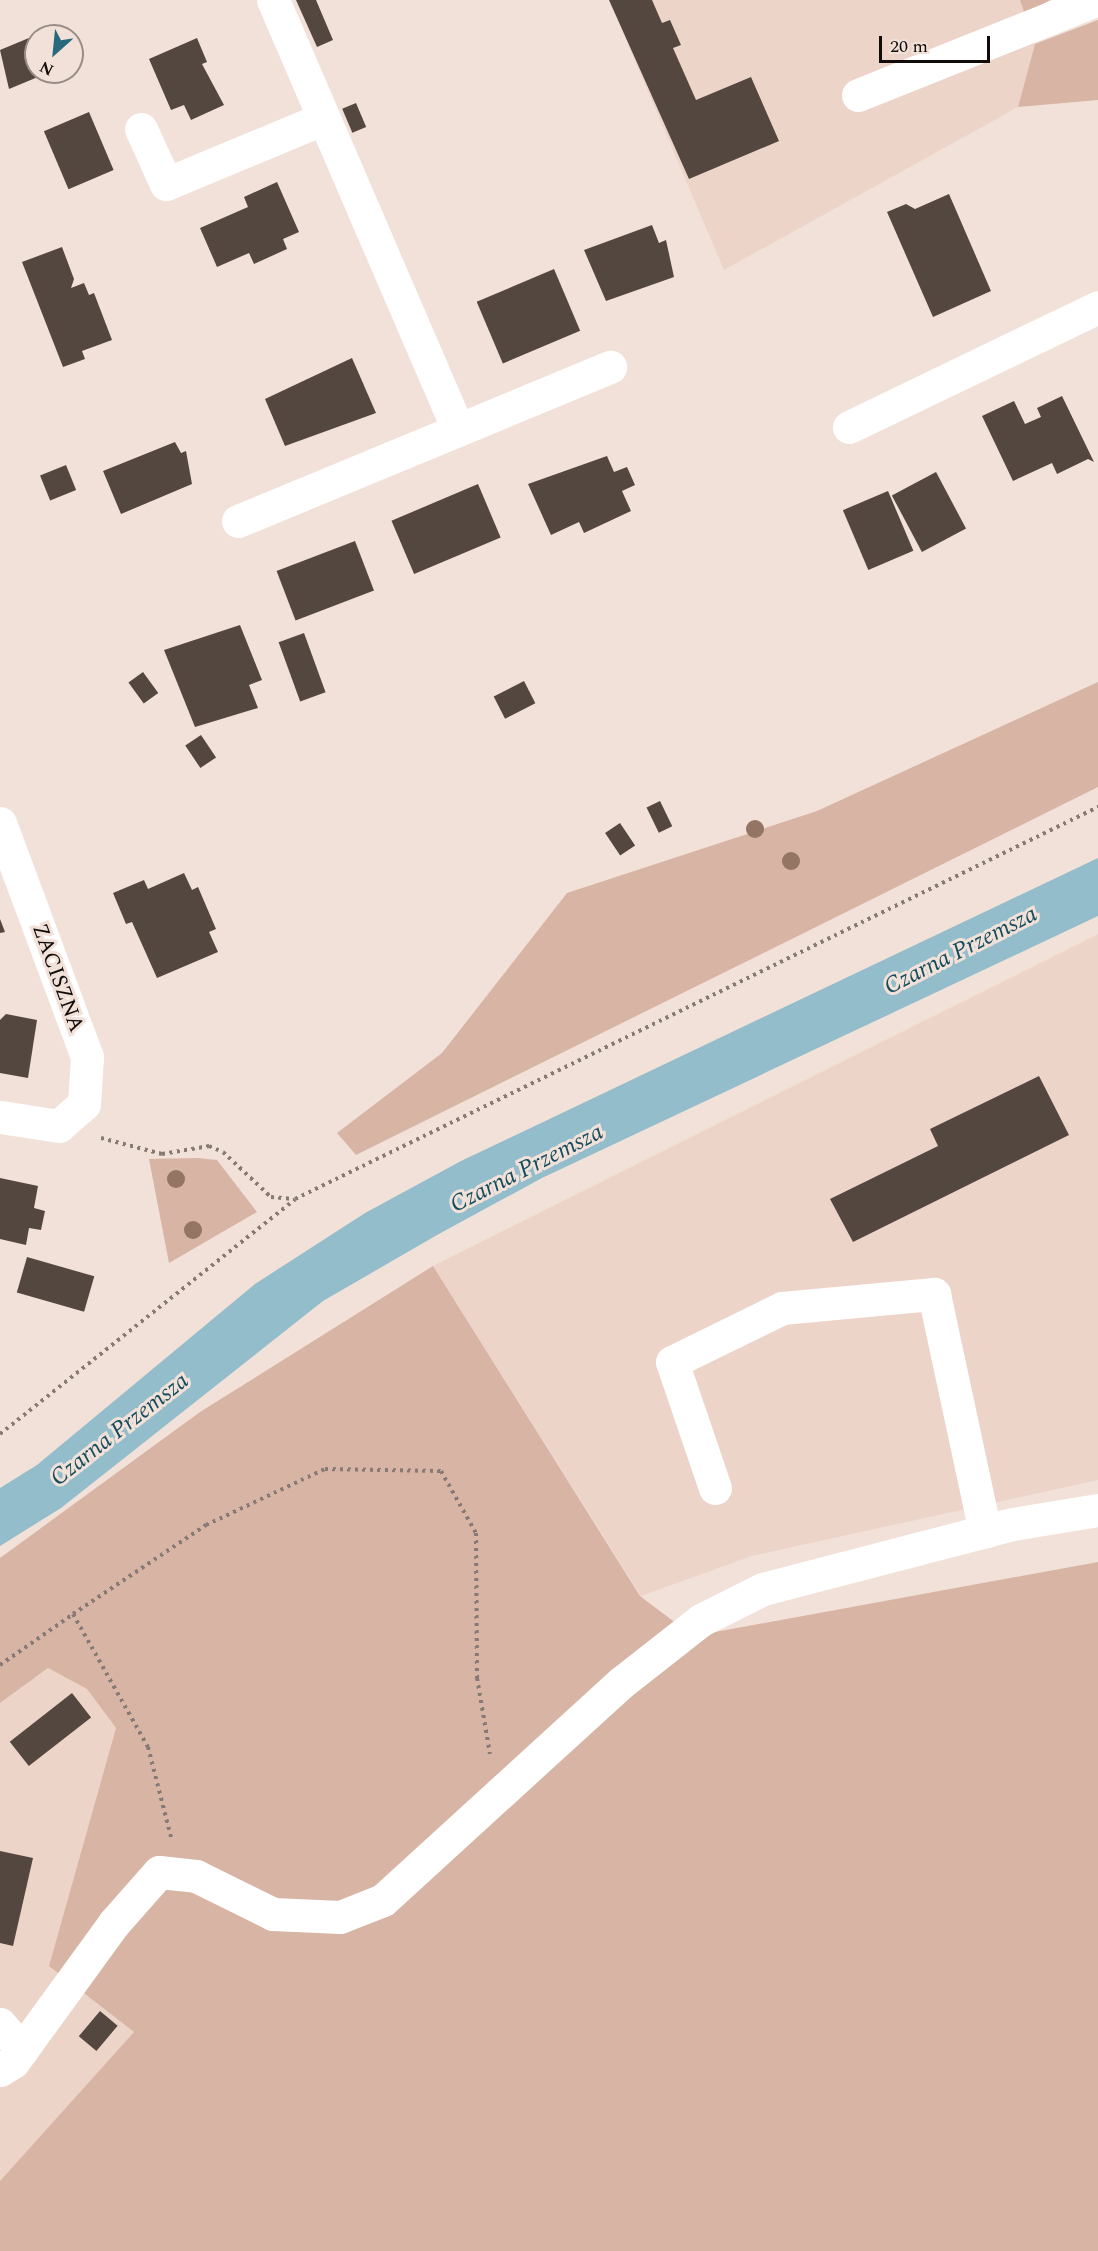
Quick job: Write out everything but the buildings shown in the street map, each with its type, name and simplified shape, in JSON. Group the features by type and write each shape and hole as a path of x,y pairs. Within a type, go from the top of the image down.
{"street":[{"path":"273,0 322,119 458,430"},
{"path":"858,96 1096,0"},
{"path":"141,129 166,184 322,119"},
{"path":"849,427 1098,306"},
{"path":"238,521 610,367"},
{"name":"ZACISZNA","path":"0,824 87,1057 84,1104 59,1126"},
{"path":"0,1117 59,1126"},
{"path":"716,1488 672,1362 782,1308 934,1294 985,1532"},
{"path":"11,2060 159,1872 196,1876 273,1914 340,1917 383,1900 622,1682 701,1620 763,1589 985,1532 1098,1510"},
{"path":"0,2024 11,2060"}],"path":[{"path":"0,1434 295,1198 1098,807"},
{"path":"59,1126 162,1154 209,1146 223,1152 271,1197 295,1198"},
{"path":"0,1665 206,1525 324,1469 441,1471 476,1533 477,1678 498,1795"},
{"path":"73,1614 148,1747 177,1874"}],"shaded area":[{"path":"609,0 1020,0 1035,44 1018,107 724,270"},
{"path":"1020,0 1050,0 1025,15"},
{"path":"1098,20 1098,100 1018,107 1035,44"},
{"path":"1098,682 1098,787 356,1155 337,1133 442,1053 567,893 817,811"},
{"path":"1098,934 1098,1480 752,1556 641,1596 433,1266"},
{"path":"149,1159 217,1160 257,1212 169,1263"},
{"path":"433,1266 640,1596 693,1636 1098,1562 1098,2251 0,2251 0,2181 134,2032 49,1966 116,1728 87,1689 48,1668 0,1703 0,1558 200,1412"},
{"path":"48,1668 87,1689 116,1728 49,1966 134,2032 0,2181 0,1703"}],"water":[{"name":"Czarna Przemsza","path":"1098,858 1098,916 542,1178 437,1235 323,1301 61,1508 0,1546 0,1488 37,1465 255,1284 365,1213 461,1161"}]}
